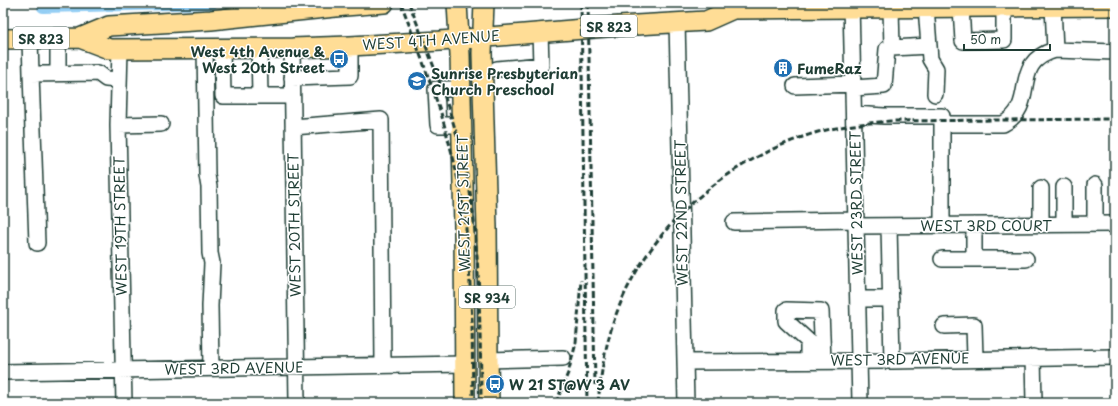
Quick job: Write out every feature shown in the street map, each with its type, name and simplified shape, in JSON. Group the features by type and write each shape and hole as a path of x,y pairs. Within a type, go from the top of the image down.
{"main road":[{"name":"WEST 4TH AVENUE","path":"80,38 109,26 211,20 384,3"},
{"name":"WEST 21ST STREET","path":"457,3 462,125 464,364 466,403"},
{"name":"WEST 21ST STREET","path":"484,3 482,53 487,228 489,403"},
{"name":"WEST 4TH AVENUE","path":"3,39 80,38 109,49 292,48 459,39 581,28 706,21 726,6 851,5 891,8 1115,6"}],"street":[{"name":"WEST 23RD STREET","path":"851,5 860,403"},
{"path":"1053,6 1055,50"},
{"path":"926,7 930,59 936,69 935,94"},
{"path":"961,7 963,41 1004,40 1004,7"},
{"path":"891,8 892,48"},
{"name":"WEST 22ND STREET","path":"677,22 686,403"},
{"path":"497,69 541,65 540,32"},
{"path":"30,38 37,243"},
{"path":"58,38 58,74"},
{"path":"292,78 350,76 350,46"},
{"path":"795,86 884,86 887,49 929,46"},
{"path":"214,48 222,96 292,96"},
{"path":"211,368 210,306 212,263 210,253 207,175 214,48"},
{"path":"259,48 260,96"},
{"name":"WEST 20TH STREET","path":"292,48 297,403"},
{"name":"WEST 19TH STREET","path":"120,49 118,125 124,403"},
{"path":"942,124 1003,124 1010,120 1017,113 1022,102 1026,76 1030,68 1037,58 1045,52 1055,50 1115,52"},
{"path":"31,74 98,73 106,79 119,80"},
{"path":"854,114 884,116 942,116 942,225"},
{"path":"293,127 381,120 383,365"},
{"path":"118,125 161,124"},
{"path":"1095,186 1095,224"},
{"path":"1064,187 1064,224"},
{"path":"1041,188 1041,225"},
{"name":"WEST 3RD COURT","path":"734,222 856,223 889,226 1115,224"},
{"path":"974,225 974,259"},
{"path":"889,226 892,360"},
{"path":"942,259 1026,259"},
{"path":"858,299 891,298"},
{"path":"944,326 974,325 975,358"},
{"path":"1033,357 1034,403"},
{"name":"WEST 3RD AVENUE","path":"685,362 1115,357"},
{"path":"488,360 563,358"},
{"name":"WEST 3RD AVENUE","path":"3,372 464,364"}],"waterway":[{"path":"43,7 212,3"}],"railway":[{"path":"401,3 441,113 454,161 465,216 472,321 473,403"},
{"path":"409,3 439,80 452,119 458,138 470,191 476,242 478,277 481,403"},
{"path":"581,3 587,403"},
{"path":"588,3 595,385"},
{"path":"598,403 604,356 613,323 631,280 650,251 672,224 696,199 724,177 754,159 785,144 818,132 845,126 890,121 1115,119"},
{"path":"556,403 568,373 576,343 581,280"}],"place":[{"name":"West 4th Avenue & West 20th Street","path":"339,59"},
{"name":"FumeRaz","path":"783,68"},
{"name":"Sunrise Presbyterian Church Preschool","path":"417,81"},
{"name":"W 21 ST@W 3 AV","path":"495,384"}]}
